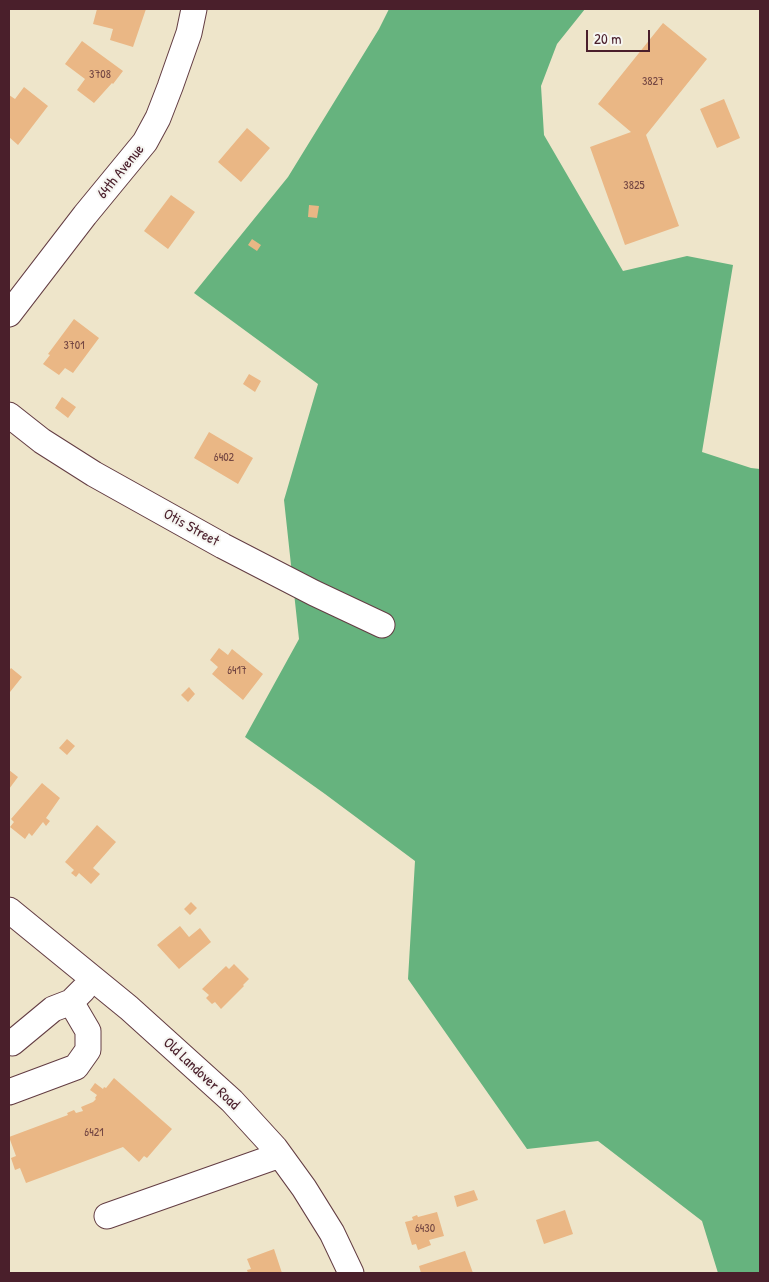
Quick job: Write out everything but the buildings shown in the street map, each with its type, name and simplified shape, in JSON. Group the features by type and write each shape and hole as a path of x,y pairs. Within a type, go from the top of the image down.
{"street":[{"name":"64th Avenue","path":"9,314 85,214 145,142 158,118 170,87 189,33 194,9"},
{"name":"Otis Street","path":"9,415 42,441 94,474 223,546 314,593 382,624"},
{"name":"Old Landover Road","path":"9,910 142,1019 225,1094 280,1155 304,1188 332,1234 351,1273"},
{"path":"9,1041 12,1043 52,1008 71,1002 94,980"},
{"path":"9,1092 76,1067 88,1050 88,1031 71,1002"},
{"path":"107,1216 280,1155"}],"green space":[{"path":"389,9 585,9 557,44 541,86 544,135 623,271 687,256 733,265 702,452 751,468 760,469 760,1273 718,1273 702,1221 598,1141 527,1149 408,979 415,861 245,737 299,639 284,500 318,384 194,293 288,177 379,29"}]}
